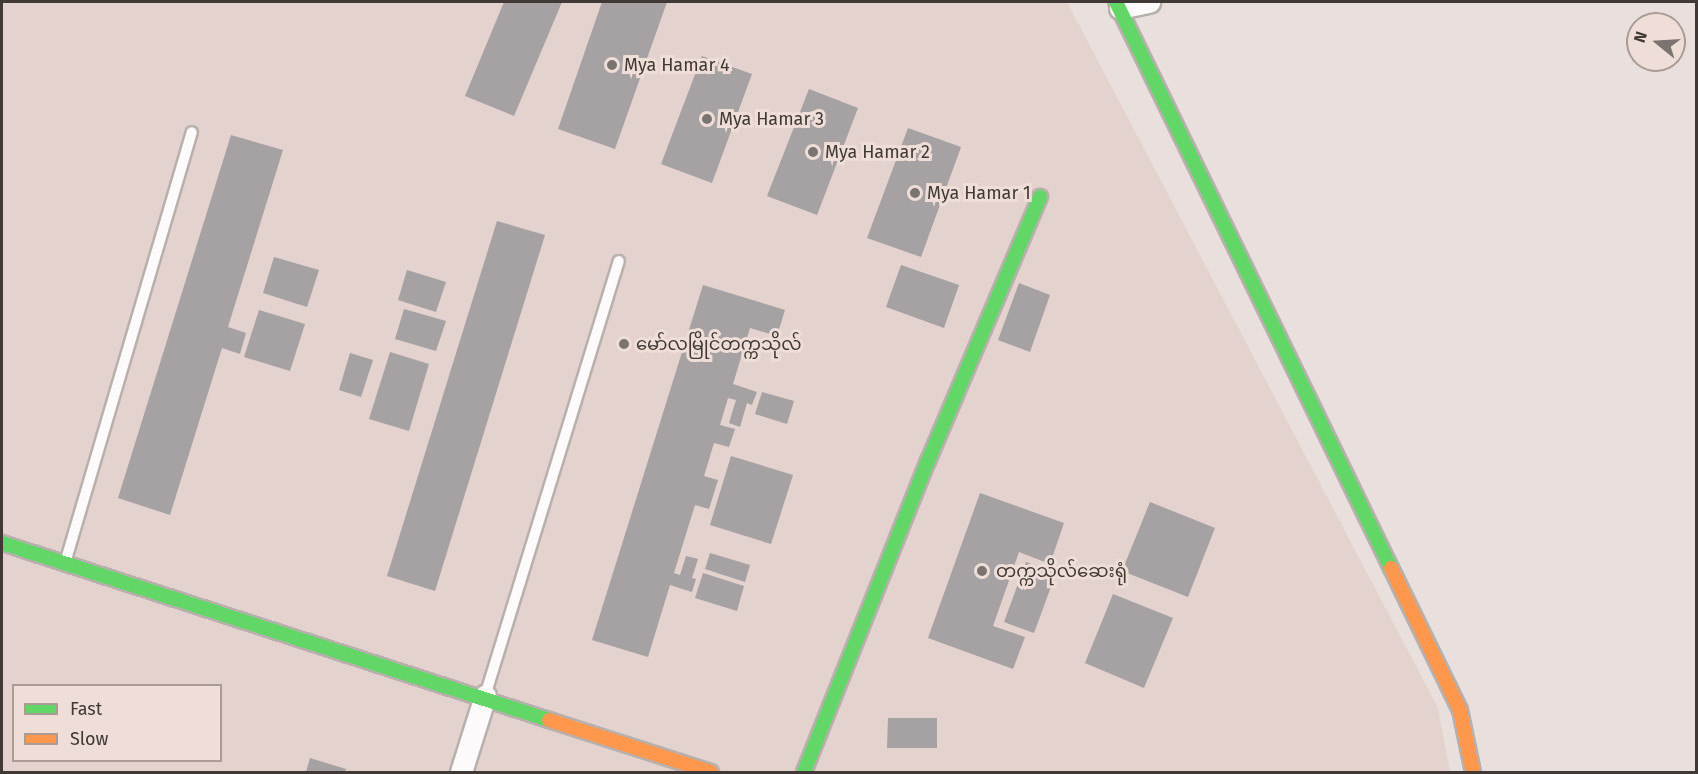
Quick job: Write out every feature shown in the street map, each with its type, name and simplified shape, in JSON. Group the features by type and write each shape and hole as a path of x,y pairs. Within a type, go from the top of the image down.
{"street":[{"path":"1149,2 1118,5 1460,710 1473,772"},
{"path":"804,772 928,461 1040,197"},
{"path":"2,543 485,696 711,772"},
{"path":"461,772 485,696"}],"lane":[{"path":"65,563 192,132"},
{"path":"485,696 619,261"}],"shaded area":[{"name":"မော်လမြိုင်တက္ကသိုလ်","path":"2,2 1067,2 1438,708 1450,772 2,772"}],"building":[{"path":"504,2 562,2 514,116 465,96"},
{"name":"Mya Hamar 4","path":"602,2 667,2 615,149 558,129"},
{"name":"Mya Hamar 3","path":"702,56 752,74 712,183 661,164"},
{"name":"Mya Hamar 2","path":"809,89 858,108 817,215 767,196"},
{"name":"Mya Hamar 1","path":"908,128 961,147 921,257 867,238"},
{"path":"231,135 283,150 228,327 246,333 240,354 222,348 170,515 118,498"},
{"path":"497,221 545,235 435,591 387,576"},
{"path":"274,257 319,270 307,307 263,293"},
{"path":"901,265 959,285 944,328 886,307"},
{"path":"407,270 446,282 436,312 398,300"},
{"path":"1019,283 1050,295 1030,352 998,340"},
{"path":"703,285 785,310 777,336 750,328 733,384 757,392 752,405 747,403 740,427 729,423 736,400 728,398 720,425 735,429 729,447 714,443 704,476 718,480 709,509 695,505 674,573 680,575 686,556 698,559 692,578 696,579 692,592 670,585 648,657 592,640"},
{"path":"404,309 446,321 436,351 395,339"},
{"path":"259,310 305,324 290,371 244,357"},
{"path":"390,352 429,364 409,431 369,419"},
{"path":"350,353 373,360 361,397 339,390"},
{"path":"762,392 794,401 787,424 755,414"},
{"path":"731,456 793,475 771,544 710,525"},
{"path":"980,493 1064,523 1050,564 1019,552 993,626 1025,637 1013,669 928,638"},
{"path":"1150,502 1215,528 1188,597 1122,571"},
{"path":"710,553 750,565 745,582 705,569"},
{"path":"1026,562 1056,573 1034,633 1004,622"},
{"path":"703,573 744,586 737,611 695,598"},
{"path":"1113,594 1173,618 1144,688 1085,663"},
{"path":"888,718 937,718 937,748 887,748"},
{"path":"310,758 346,769 345,772 306,772"}],"traffic: fast":[{"path":"1116,2 1391,568"},
{"path":"804,772 928,461 1040,197"},
{"path":"2,543 549,720"}],"traffic: slow":[{"path":"1391,568 1460,710 1473,772"},
{"path":"549,720 711,772"}],"place":[{"name":"Mya Hamar 4","path":"612,65"},
{"name":"Mya Hamar 3","path":"707,119"},
{"name":"Mya Hamar 2","path":"813,152"},
{"name":"Mya Hamar 1","path":"915,193"},
{"name":"မော်လမြိုင်တက္ကသိုလ်","path":"624,344"},
{"name":"တက္ကသိုလ်ဆေးရုံ","path":"982,571"}]}
